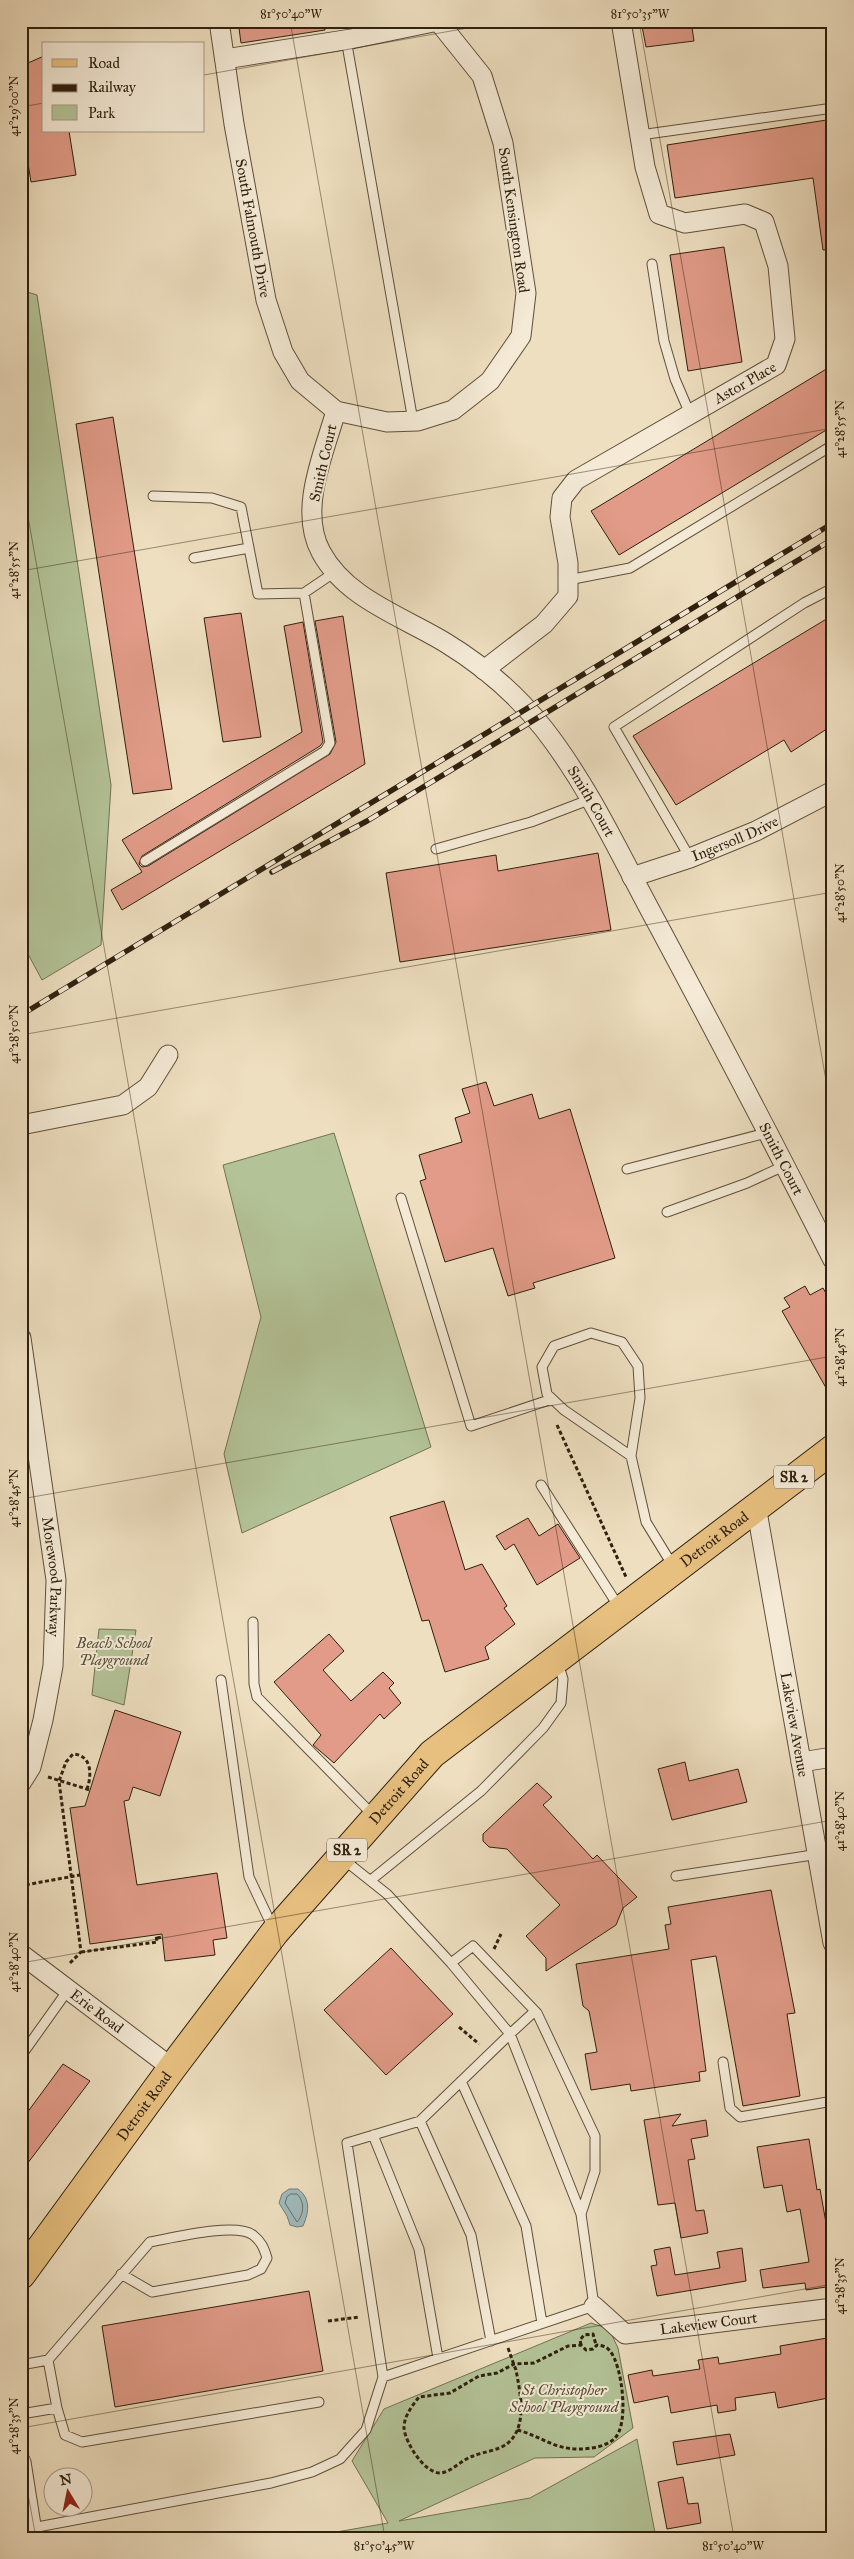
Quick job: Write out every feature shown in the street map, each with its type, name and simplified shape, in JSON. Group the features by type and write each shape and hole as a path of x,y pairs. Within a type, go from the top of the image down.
{"main road":[{"name":"Detroit Road","path":"21,2275 172,2068 275,1932 432,1754 674,1568 833,1449"}],"street":[{"name":"South Falmouth Drive","path":"219,21 266,300 283,352 300,381 336,411"},
{"path":"225,59 346,39 438,21"},
{"name":"South Kensington Road","path":"336,411 387,422 413,421 453,410 490,381 521,336 526,293 503,143 482,76 438,21"},
{"name":"Astor Place","path":"484,670 544,624 568,596 568,563 560,517 562,498 576,480 776,364 785,339 778,266 764,222 745,214 685,222 659,214 645,167 620,21"},
{"name":"Smith Court","path":"336,411 314,492 312,519 320,551 335,572 356,591 447,644 484,670 510,692 544,729 591,799 770,1132 833,1260"},
{"name":"Ingersoll Drive","path":"632,877 690,858 756,831 833,790"},
{"path":"21,1125 123,1105 148,1087 168,1055"},
{"name":"Morewood Parkway","path":"21,1783 31,1767 43,1720 51,1675 56,1580 22,1343"},
{"name":"Lakeview Avenue","path":"756,1506 819,1854 833,1943"},
{"path":"801,1762 833,1757"},
{"name":"Erie Road","path":"21,1954 172,2068"},
{"name":"Lakeview Court","path":"594,2306 626,2334 833,2308"},
{"path":"21,2462 29,2529"}],"lane":[{"path":"346,39 413,421"},
{"path":"640,135 833,108"},
{"path":"652,264 664,341 675,379 690,414"},
{"path":"568,580 630,568 833,445"},
{"path":"153,496 212,498 241,507 258,594 304,593 335,572"},
{"path":"194,558 249,548"},
{"path":"690,858 614,727 804,602 833,588"},
{"path":"145,861 325,750 330,743 304,593"},
{"path":"436,849 531,822 591,799"},
{"path":"627,1170 770,1132"},
{"path":"667,1212 747,1183 786,1165"},
{"path":"401,1198 471,1426 552,1399"},
{"path":"631,1456 564,1410 547,1394 542,1367 554,1346 591,1333 622,1342 638,1366 640,1398 631,1456 646,1522 674,1568"},
{"path":"542,1485 621,1609"},
{"path":"253,1622 254,1684 257,1696 376,1818"},
{"path":"371,1880 481,1791 543,1728 561,1703 563,1679 557,1658"},
{"path":"221,1680 249,1877 275,1932"},
{"path":"676,1876 819,1854"},
{"path":"341,1857 387,1894 451,1963 510,2034 582,2214 594,2306 383,2377"},
{"path":"451,1963 473,1946 535,2011 595,2136 596,2171 582,2214"},
{"path":"21,2056 68,1990"},
{"path":"29,2529 271,2483 312,2472 340,2459 366,2430 383,2377 347,2143 420,2121 535,2011"},
{"path":"723,2062 730,2108 740,2117 833,2101"},
{"path":"462,2081 526,2226 542,2323"},
{"path":"420,2121 471,2235 490,2341"},
{"path":"373,2135 419,2249 438,2358"},
{"path":"21,2365 48,2360 121,2274 150,2242 237,2228 252,2234 263,2245 267,2258 261,2269 248,2275 152,2292 121,2274"},
{"path":"48,2360 57,2408 65,2435 82,2442 319,2402"},
{"path":"21,2414 57,2408"}],"path":[{"path":"557,1425 627,1580"},
{"path":"48,1777 59,1781 89,1789 91,1779 90,1768 85,1759 73,1754 66,1762 59,1781 81,1952"},
{"path":"21,1889 23,1885 80,1875"},
{"path":"70,1963 81,1952 157,1942 156,1936 162,1936"},
{"path":"459,2026 490,2053"},
{"path":"328,2321 374,2315"},
{"path":"593,2334 596,2345 593,2349 586,2350 580,2340 584,2335 593,2334"},
{"path":"504,2336 514,2364 520,2391 521,2414 517,2430 508,2443 461,2460 448,2472 437,2473 424,2466 410,2446 404,2428 407,2413 418,2397 450,2393 480,2376 497,2373 514,2364 534,2363 568,2346 582,2345"},
{"path":"517,2430 554,2446 577,2449 598,2447 615,2438 622,2425 621,2387 612,2353 604,2346 596,2345"}],"green space":[{"path":"21,290 37,295 111,785 101,945 42,980 21,941"},
{"path":"334,1133 431,1447 242,1533 224,1454 261,1317 223,1165"},
{"name":"Beach School Playground","path":"99,1629 136,1630 124,1705 92,1695"},
{"name":"St Christopher School Playground","path":"591,2323 609,2329 618,2348 633,2428 594,2457 535,2458 399,2521 530,2498 637,2439 656,2538 302,2538 388,2523 352,2461 384,2409"}],"water":[{"path":"289,2189 298,2189 307,2201 307,2216 303,2226 290,2225 279,2203 282,2194"}],"building":[{"path":"238,21 324,21 325,30 241,43"},
{"path":"641,21 691,21 694,41 646,47"},
{"path":"42,57 42,132 69,132 76,175 31,182 21,120 21,66"},
{"path":"833,119 833,249 823,250 813,178 675,198 667,145"},
{"path":"724,247 742,362 688,371 670,255"},
{"path":"833,365 833,426 619,555 591,511"},
{"path":"113,417 172,789 133,794 76,424"},
{"path":"241,613 261,737 223,742 204,618"},
{"path":"833,615 833,725 791,752 784,740 676,805 633,736"},
{"path":"343,616 365,764 122,910 111,890 142,872 122,840 302,732 284,626 303,622 323,742 320,746 142,856 139,864 142,867 148,866 330,754 336,742 315,621"},
{"path":"598,853 611,930 400,962 386,873 496,855 498,871"},
{"path":"486,1082 494,1106 532,1094 539,1119 570,1109 615,1258 533,1283 535,1288 508,1296 493,1248 445,1262 420,1181 426,1179 419,1155 462,1142 455,1118 470,1113 462,1089"},
{"path":"805,1286 810,1295 823,1288 833,1306 833,1400 782,1311 790,1307 784,1298"},
{"path":"444,1501 465,1570 482,1564 507,1606 504,1608 515,1624 485,1647 489,1659 445,1672 429,1620 422,1621 390,1517"},
{"path":"528,1518 539,1536 558,1524 580,1558 537,1585 514,1544 505,1550 496,1536"},
{"path":"329,1634 344,1651 323,1670 351,1701 383,1672 394,1683 389,1688 401,1703 384,1719 380,1714 334,1763 313,1745 321,1735 274,1682"},
{"path":"115,1710 181,1732 160,1796 133,1787 129,1800 124,1801 137,1885 217,1873 227,1938 213,1940 215,1955 165,1961 162,1934 90,1944 70,1808 85,1806"},
{"path":"685,1762 689,1781 738,1769 747,1802 672,1820 658,1769"},
{"path":"537,1783 552,1797 543,1805 593,1859 597,1855 637,1897 623,1908 616,1925 546,1971 546,1958 526,1936 560,1905 507,1849 489,1847 483,1841 483,1834"},
{"path":"771,1890 795,2013 787,2014 800,2096 743,2106 716,1956 691,1960 706,2071 699,2072 700,2081 631,2091 630,2084 591,2090 585,2054 597,2052 589,2011 583,2006 576,1964 669,1949 665,1925 671,1924 668,1907"},
{"path":"391,1948 453,2014 386,2075 324,2010"},
{"path":"63,2064 90,2081 21,2172 21,2121"},
{"path":"681,2114 672,2126 706,2120 708,2136 691,2139 695,2159 688,2160 696,2211 704,2210 708,2233 681,2238 675,2203 658,2205 644,2120"},
{"path":"809,2139 817,2190 820,2189 826,2223 833,2222 833,2286 806,2290 805,2283 763,2288 760,2270 809,2262 800,2209 787,2212 782,2185 764,2188 757,2147"},
{"path":"670,2247 675,2275 720,2268 717,2252 742,2248 746,2281 657,2296 651,2266 657,2265 654,2250"},
{"path":"309,2291 323,2371 115,2407 102,2326"},
{"path":"833,2337 833,2397 778,2408 775,2392 735,2398 736,2410 718,2413 717,2405 671,2413 668,2396 634,2403 628,2375 652,2370 653,2376 700,2369 698,2360 718,2357 719,2364 781,2354 780,2346"},
{"path":"730,2434 735,2455 677,2465 673,2442"},
{"path":"683,2477 688,2504 698,2503 701,2523 667,2529 658,2482"}],"railway":[{"path":"21,1015 833,523"},
{"path":"272,872 367,821 833,539"}]}
